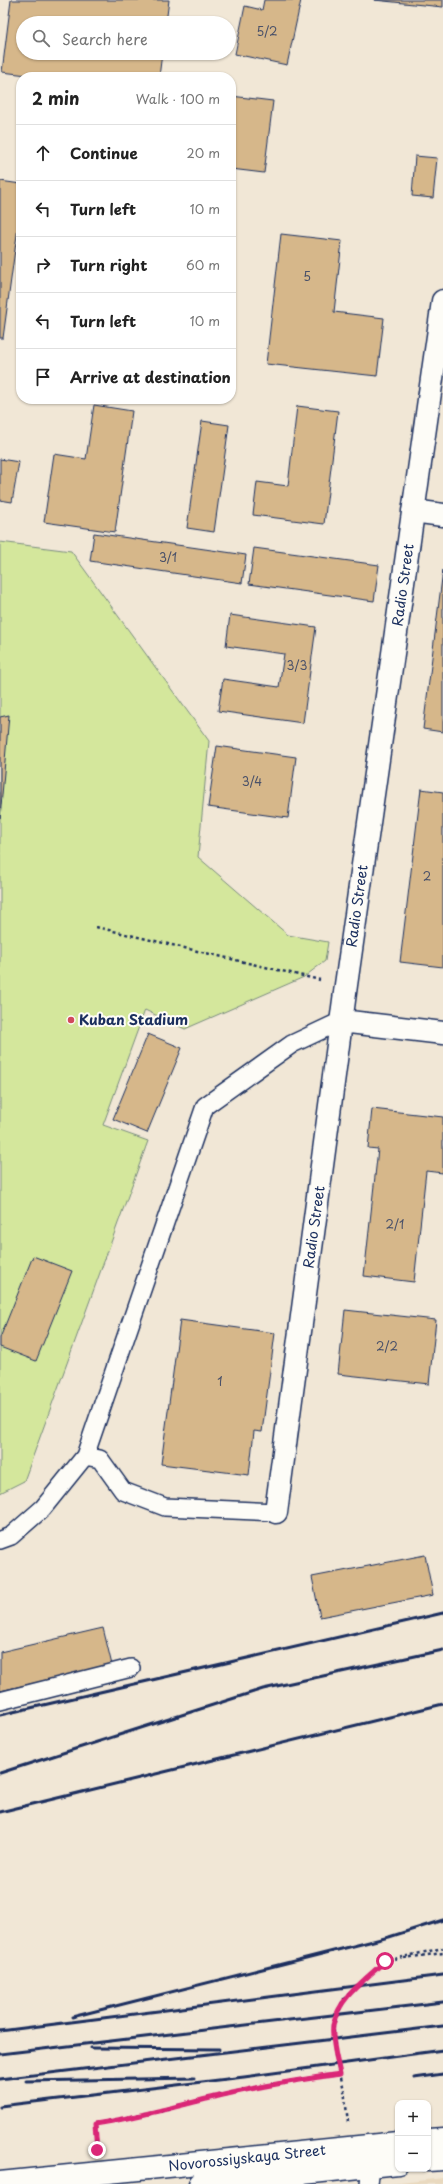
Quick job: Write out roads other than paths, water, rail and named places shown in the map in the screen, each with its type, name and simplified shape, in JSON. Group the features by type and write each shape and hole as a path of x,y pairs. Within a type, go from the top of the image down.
{"street":[{"name":"Radio Street","path":"276,1512 341,1021 443,300"},
{"path":"413,511 443,514"},
{"path":"341,1021 443,1033"},
{"path":"431,2140 443,2139"},
{"name":"Novorossiyskaya Street","path":"0,2183 395,2143"},
{"path":"431,2160 443,2159"},
{"name":"Novorossiyskaya Street","path":"200,2184 370,2175 395,2164"}],"lane":[{"path":"0,1540 11,1536 43,1508 85,1456 205,1106 292,1044 341,1021"},
{"path":"85,1456 100,1459 123,1491 165,1507 276,1512"},
{"path":"0,1701 131,1668"}],"railway":[{"path":"0,1715 443,1613"},
{"path":"0,1773 263,1689 443,1650"},
{"path":"0,1812 443,1704"},
{"path":"72,2017 389,1937 443,1920"},
{"path":"0,2031 443,1975"},
{"path":"0,2054 443,2002"},
{"path":"0,2079 443,2026"},
{"path":"91,2048 219,2049"},
{"path":"0,2106 244,2077 443,2050"},
{"path":"414,2078 443,2074"},
{"path":"26,2081 194,2078"}],"place":[{"name":"Kuban Stadium","path":"71,1020"}]}
